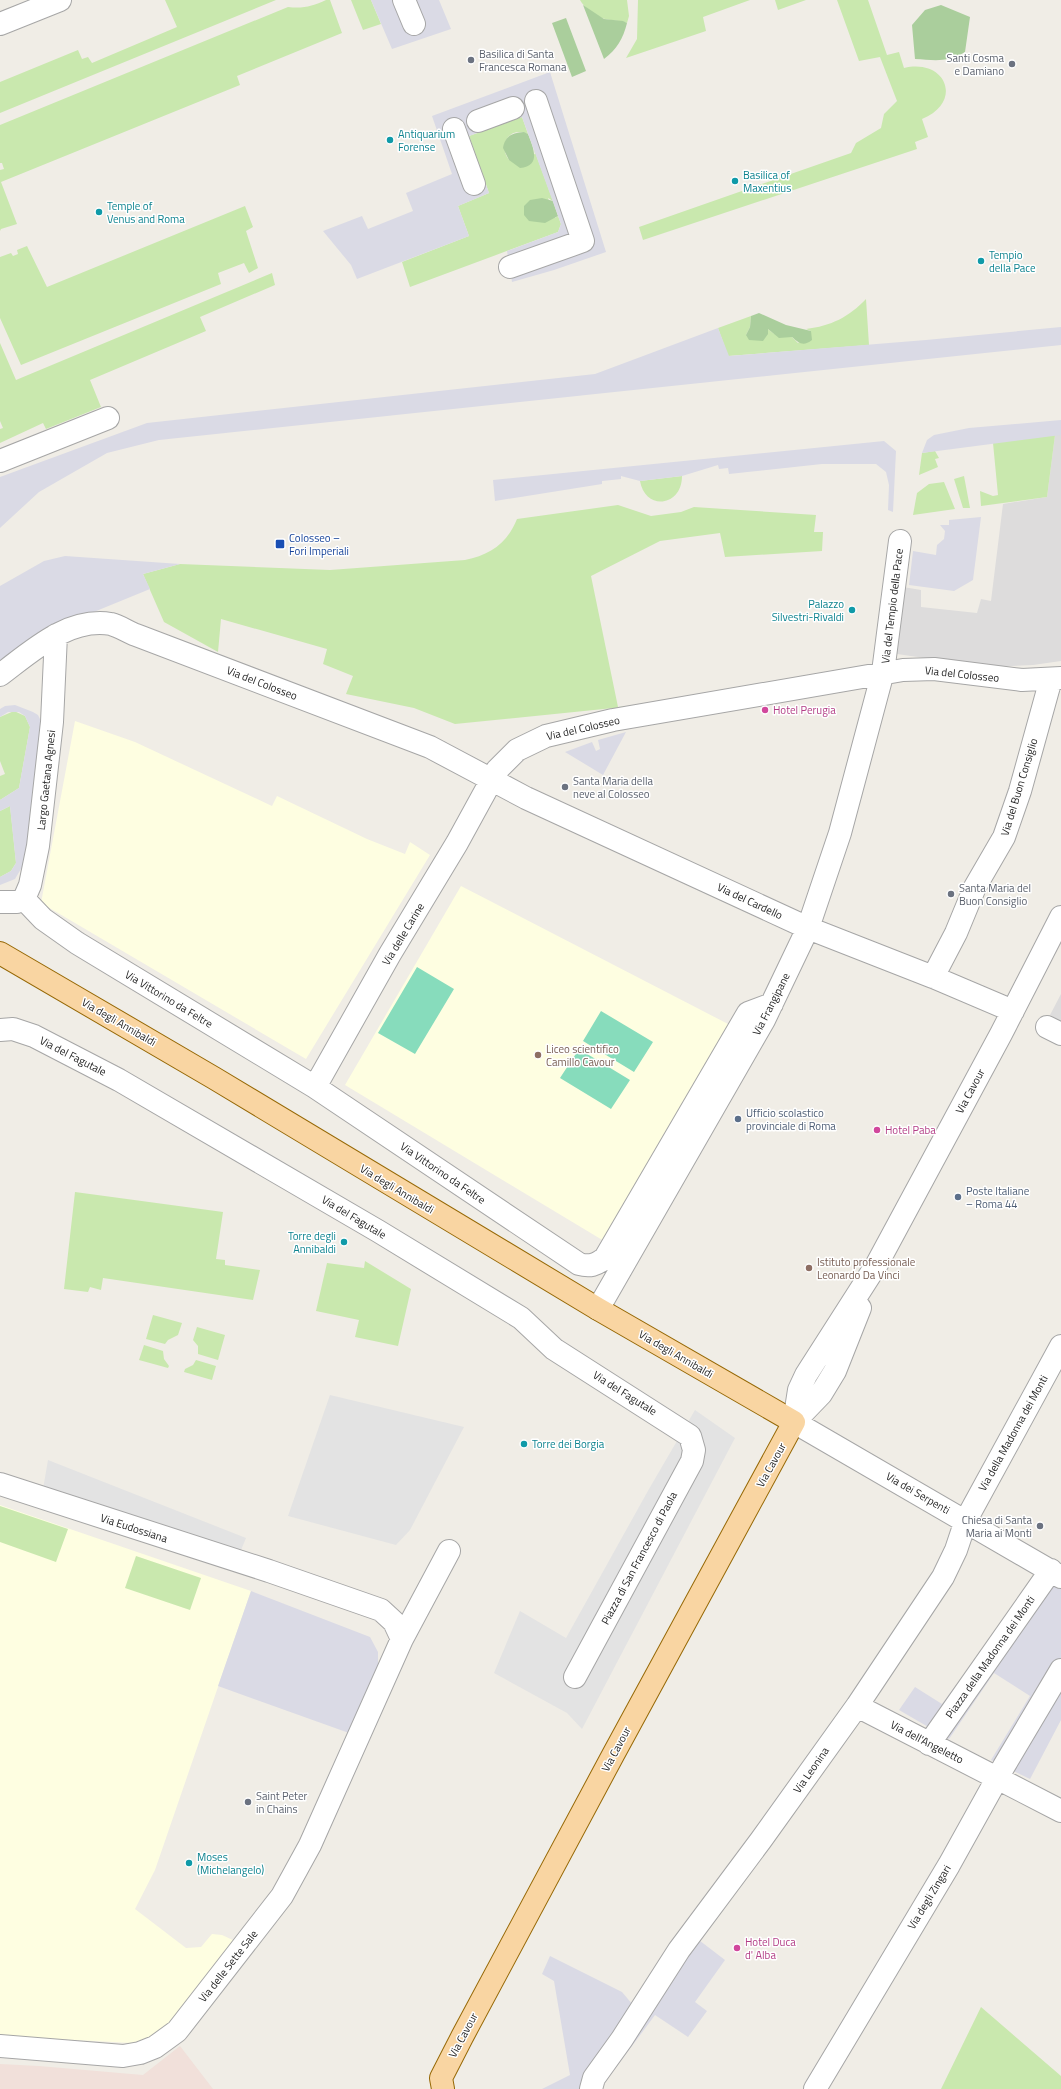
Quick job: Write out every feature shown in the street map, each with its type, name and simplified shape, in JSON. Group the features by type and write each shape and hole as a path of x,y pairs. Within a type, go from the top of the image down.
{"main road":[{"name":"Via degli Annibaldi","path":"0,953 214,1078 598,1309 794,1422"},
{"name":"Via Cavour","path":"439,2085 613,1755 794,1422"}],"street":[{"path":"0,24 60,0"},
{"path":"404,0 414,24"},
{"path":"510,267 583,241 536,100"},
{"path":"478,121 513,108"},
{"path":"454,129 474,184"},
{"path":"0,461 108,418"},
{"name":"Via del Tempio della Pace","path":"884,672 900,541"},
{"name":"Via del Colosseo","path":"0,675 56,635 83,624 112,624 136,635 430,747 491,781 496,770 517,750 546,736 613,720 884,672 925,669 1007,679 1056,678"},
{"name":"Largo Gaetana Agnesi","path":"24,899 30,885 38,846 52,722 56,635"},
{"name":"Via Frangipane","path":"598,1309 764,1020 808,928 840,833 884,672"},
{"name":"Via del Buon Consiglio","path":"933,976 956,933 978,882 1004,837 1056,678"},
{"name":"Via del Cardello","path":"491,781 808,928 933,976 1013,1011"},
{"name":"Via delle Carine","path":"315,1087 390,954 458,843 491,781"},
{"path":"0,902 17,902 24,899"},
{"name":"Via Vittorino da Feltre","path":"24,899 43,919 77,943 315,1087 579,1264 593,1265 604,1258 748,1013 772,1004"},
{"name":"Via Cavour","path":"794,1422 801,1385 821,1350 877,1264 1013,1011 1061,917"},
{"name":"Via del Fagutale","path":"0,1030 18,1030 52,1044 203,1128 521,1318 554,1349 690,1436"},
{"name":"Via della Madonna dei Monti","path":"966,1520 1061,1346"},
{"name":"Via dei Serpenti","path":"794,1422 966,1520 1056,1574"},
{"name":"Piazza di San Francesco di Paola","path":"575,1677 692,1461 694,1450 690,1436"},
{"name":"Via Eudossiana","path":"0,1484 269,1571 381,1610 394,1622 402,1639"},
{"name":"Via Leonina","path":"591,2089 594,2078 640,2011 679,1950 766,1834 857,1706 942,1577 956,1550 966,1520"},
{"name":"Via delle Sette Sale","path":"0,2046 123,2056 146,2051 166,2040 185,2022 273,1908 287,1887 310,1845 402,1639 449,1551"},
{"name":"Piazza della Madonna dei Monti","path":"929,1744 1056,1574"},
{"name":"Via degli Zingari","path":"815,2089 948,1865 1061,1670"},
{"name":"Via dell'Angeletto","path":"857,1706 1061,1811"}],"shaded area":[{"path":"371,0 439,0 451,29 392,49"},
{"path":"550,72 606,252 554,270 512,282 507,251 558,232 561,224 522,117 469,136 489,193 458,206 469,236 357,279 351,265 323,231 362,216 368,229 413,211 406,193 452,174 432,116"},
{"path":"1061,327 1061,345 159,440 107,453 39,492 0,528 0,477 147,423 595,374 718,328 729,356 926,340"},
{"path":"1061,420 1061,435 922,453 927,440 934,435 969,428"},
{"path":"1055,435 1061,435 1061,661 1033,665 987,667 897,654 903,587 921,590 921,607 977,613 981,599 991,601 1003,504 1047,497"},
{"path":"884,441 896,451 893,512 888,510 889,485 886,472 876,464 822,464 729,474 728,468 719,469 718,465 682,476 640,481 621,476 621,479 602,481 602,484 495,501 493,480"},
{"path":"981,517 973,580 954,591 909,585 913,551 936,555 937,545 944,539 945,531 940,525 949,525 949,520"},
{"path":"65,556 180,564 143,574 150,589 40,634 0,661 0,586 44,561"},
{"path":"15,705 38,715 42,723 25,862 15,879 0,885 0,877 11,871 16,863 10,806 0,811 0,800 19,788 30,727 25,716 19,712 8,712 0,717 0,709 5,706"},
{"path":"75,721 135,742 272,806 277,796 367,839 405,854 410,842 430,855 306,1059 41,903"},
{"path":"626,732 603,775 565,752 592,742 596,751 600,749 598,740"},
{"name":"Liceo scientifico Camillo Cavour","path":"461,886 730,1025 604,1241 345,1085"},
{"path":"1061,994 1061,1022 1050,1015"},
{"path":"330,1395 464,1427 410,1530 396,1545 288,1516"},
{"path":"695,1410 735,1438 582,1729 567,1713 494,1673 520,1611 566,1638"},
{"path":"48,1460 246,1538 239,1555 43,1489"},
{"path":"0,1505 251,1591 155,1870 135,1909 186,1948 201,1947 212,1934 222,1935 235,1941 168,2035 150,2044 0,2036"},
{"path":"1061,1577 1061,1720 1030,1779 991,1760 1030,1696 994,1673 949,1739 899,1710 915,1687 942,1704 983,1649"},
{"path":"251,1591 370,1637 378,1652 378,1667 349,1733 218,1686"},
{"path":"691,1934 725,1960 695,2002 707,2011 688,2037 655,2015 600,2089 542,2089 570,2075 554,1981 542,1974 550,1956 622,1992 633,2005"},
{"path":"180,2046 213,2089 0,2089 0,2064 143,2075"}],"green space":[{"path":"165,0 276,0 0,113 0,82 78,50 82,59 88,57 92,63 177,27"},
{"path":"330,0 342,33 237,76 240,85 1,182 17,224 1,229 0,231 0,170 4,169 2,163 0,163 0,125 288,7 298,8 317,4"},
{"path":"351,0 371,0 381,24 363,30"},
{"path":"580,0 627,0 629,16 627,23 605,19 598,16 591,12"},
{"path":"638,0 750,0 703,17 706,31 626,58 637,39"},
{"path":"775,0 806,0 778,10"},
{"path":"837,0 868,0 887,55 899,52 904,68 919,67 930,69 939,75 944,83 946,93 943,102 935,112 922,119 928,137 915,142 917,149 643,240 639,227 851,153 856,143 881,128 884,114 897,101 880,57 859,61"},
{"path":"583,5 604,19 623,21 627,23 624,34 619,43 604,59"},
{"path":"941,5 970,17 965,52 958,56 946,59 915,59 912,25 925,10"},
{"path":"566,18 586,71 572,77 552,23"},
{"path":"522,117 528,134 516,132 511,134 507,138 504,148 509,160 535,154 534,149 553,201 548,198 555,218 558,216 561,224 558,232 410,287 402,262 469,236 458,206 489,193 469,136"},
{"path":"524,132 528,134 532,145 534,160 531,164 520,168 509,160 503,148 507,138 516,133"},
{"path":"542,198 553,201 558,216 545,223 529,221 524,215 524,206 530,200"},
{"path":"245,206 253,227 246,231 258,268 249,273 244,263 218,273 221,284 21,365 0,318 0,257 11,253 13,256 18,254 17,250 27,246 47,287"},
{"path":"272,273 275,285 200,317 206,331 90,380 101,407 46,429 43,423 0,443 0,429 3,428 0,421 0,343 16,380"},
{"path":"866,299 869,345 728,356 718,328 751,316 750,327 746,335 768,329 776,335 792,337 798,343 811,331 806,329 824,326 839,320 853,311"},
{"path":"759,313 786,325 811,331 812,340 804,344 792,337 779,338 768,329 768,334 763,341 749,340 746,335 750,327 751,316"},
{"path":"1055,435 1047,497 981,506 980,491 993,496 998,495 993,443"},
{"path":"935,451 939,458 935,459 938,467 919,475 922,453"},
{"path":"682,476 680,486 676,494 670,499 663,501 655,501 649,497 643,491 640,481"},
{"path":"964,476 970,508 963,508 954,479"},
{"path":"944,482 955,509 913,515 917,493 929,484"},
{"path":"618,505 651,516 681,512 694,507 816,515 814,532 823,532 822,551 725,557 720,533 660,541 591,576 618,707 643,705 455,724 414,708 346,694 353,676 323,664 327,649 221,619 218,652 164,622 143,574 180,564 330,570 465,560 482,555 497,547 503,542 513,528 517,519"},
{"path":"14,711 25,716 30,727 19,788 0,800 0,776 5,774 0,761 0,717"},
{"path":"10,806 16,863 11,871 0,877 0,811"},
{"path":"417,967 454,989 415,1054 378,1033"},
{"path":"601,1011 653,1042 634,1072 583,1041"},
{"path":"579,1049 630,1080 611,1109 560,1078"},
{"path":"75,1192 223,1212 216,1259 225,1260 225,1265 260,1270 253,1300 103,1278 101,1290 90,1287 88,1292 64,1289"},
{"path":"365,1261 411,1289 398,1346 355,1337 359,1320 316,1311 327,1263 364,1268"},
{"path":"153,1315 182,1323 178,1335 168,1340 165,1344 146,1339"},
{"path":"197,1327 225,1335 218,1360 198,1354 198,1346 193,1340"},
{"path":"144,1345 163,1351 164,1359 169,1366 168,1368 139,1360"},
{"path":"196,1360 216,1366 212,1380 184,1372 185,1369 193,1365"},
{"path":"0,1506 68,1529 56,1562 0,1542"},
{"path":"136,1556 201,1578 190,1610 125,1588"},
{"path":"981,2007 1061,2076 1061,2089 941,2089"}],"place":[{"name":"Basilica di Santa Francesca Romana","path":"471,60"},
{"name":"Santi Cosma e Damiano","path":"1012,64"},
{"name":"Antiquarium Forense","path":"390,140"},
{"name":"Basilica of Maxentius","path":"735,181"},
{"name":"Temple of Venus and Roma","path":"99,212"},
{"name":"Tempio della Pace","path":"981,261"},
{"name":"Colosseo – Fori Imperiali","path":"280,544"},
{"name":"Palazzo Silvestri-Rivaldi","path":"852,610"},
{"name":"Hotel Perugia","path":"765,710"},
{"name":"Santa Maria della neve al Colosseo","path":"565,787"},
{"name":"Santa Maria del Buon Consiglio","path":"951,894"},
{"name":"Liceo scientifico Camillo Cavour","path":"538,1055"},
{"name":"Ufficio scolastico provinciale di Roma","path":"738,1119"},
{"name":"Hotel Paba","path":"877,1130"},
{"name":"Poste Italiane – Roma 44","path":"958,1197"},
{"name":"Torre degli Annibaldi","path":"344,1242"},
{"name":"Istituto professionale Leonardo Da Vinci","path":"809,1268"},
{"name":"Torre dei Borgia","path":"524,1444"},
{"name":"Chiesa di Santa Maria ai Monti","path":"1040,1526"},
{"name":"Saint Peter in Chains","path":"248,1802"},
{"name":"Moses (Michelangelo)","path":"189,1863"},
{"name":"Hotel Duca d' Alba","path":"737,1948"}]}
